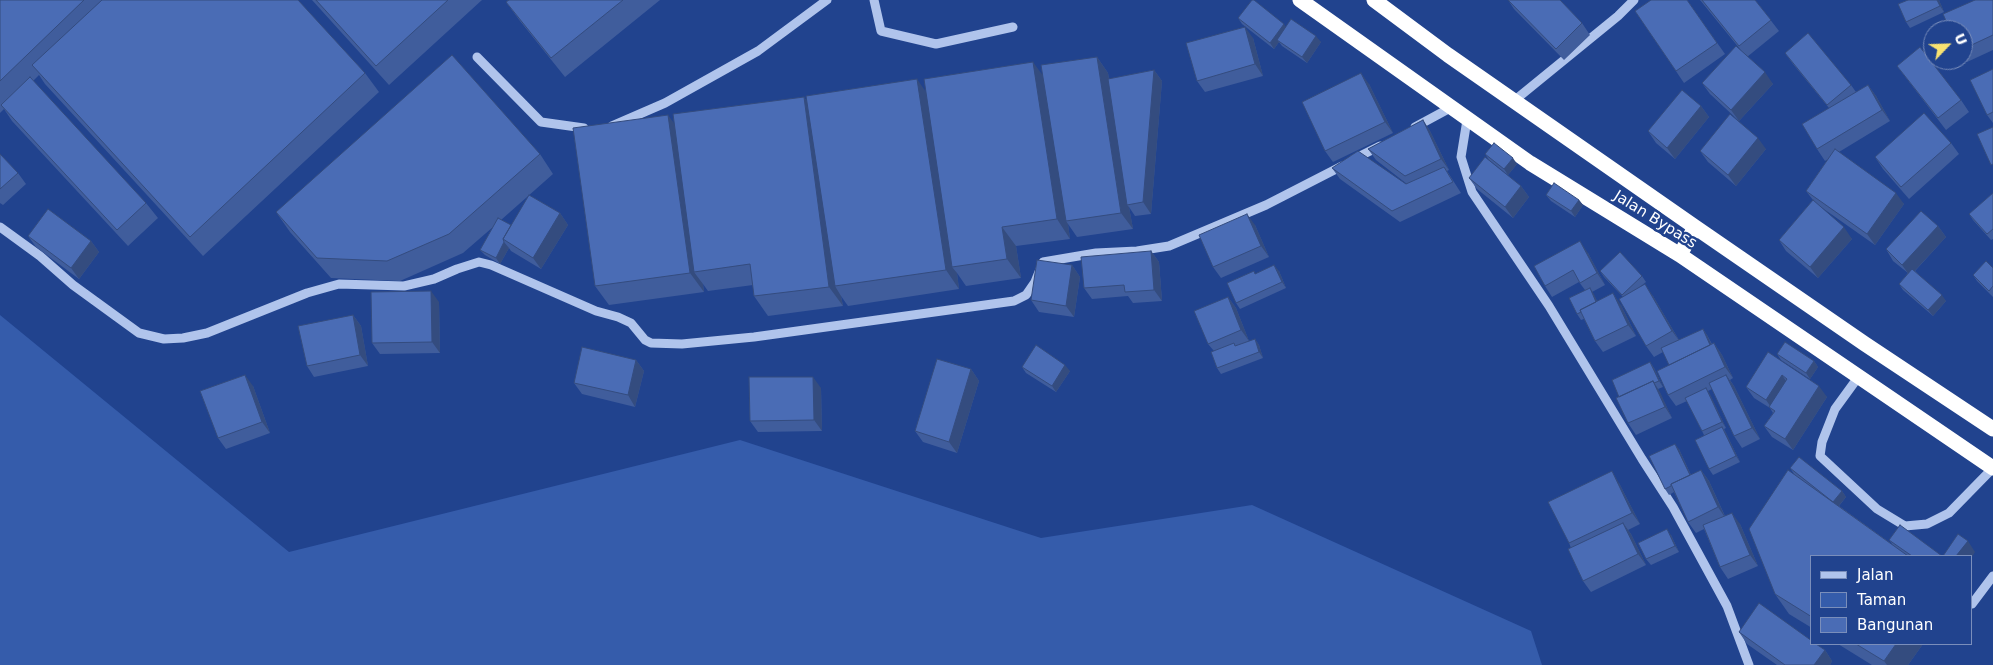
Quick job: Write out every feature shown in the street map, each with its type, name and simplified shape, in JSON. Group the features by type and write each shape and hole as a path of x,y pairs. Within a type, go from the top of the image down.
{"highway":[{"name":"Jalan Bypass","path":"1300,0 1530,163 1680,255 1993,468"},
{"name":"Jalan Bypass","path":"1381,2 1448,55 1865,344 1993,429"},
{"path":"1680,255 1695,227"}],"street":[{"path":"607,128 665,103 758,51 827,0"},
{"path":"874,0 881,31 936,44 1012,27"},
{"path":"1515,100 1618,16 1634,0"},
{"path":"477,57 541,122 577,128 597,128"},
{"path":"1403,133 1452,107"},
{"path":"1467,120 1460,157 1472,192 1549,306 1677,515 1727,606 1749,665"},
{"path":"0,227 40,256 73,285 139,333 164,339 183,338 207,333 307,293 339,284 404,286 434,279 456,269 479,262 491,265 596,311 630,322 645,340 651,343 682,344 754,337 1014,301 1026,295 1035,282 1044,262 1096,253 1137,251 1169,246 1266,205 1387,142"},
{"path":"1859,376 1835,408 1822,442 1820,456 1877,509 1905,526 1927,524 1949,513 1993,468"},
{"path":"1973,603 1993,576"}],"green space":[{"path":"0,315 289,552 740,440 1041,538 1252,505 1531,631 1542,665 0,665"}],"building":[{"path":"0,0 84,0 0,81"},
{"path":"102,0 298,0 365,73 190,237 32,65"},
{"path":"316,0 448,0 376,66"},
{"path":"509,0 623,0 551,58 506,2"},
{"path":"1252,0 1284,24 1270,43 1238,18"},
{"path":"1508,0 1560,0 1582,23 1556,49"},
{"path":"1651,0 1687,0 1717,43 1676,71 1635,11"},
{"path":"1702,0 1755,0 1771,20 1739,46"},
{"path":"1908,0 1937,0 1940,6 1906,22 1898,4"},
{"path":"1975,0 1993,0 1993,35 1973,44 1973,20 1946,20 1943,14"},
{"path":"1291,19 1316,36 1302,57 1277,40"},
{"path":"1245,27 1255,64 1197,81 1186,43"},
{"path":"1808,33 1851,85 1827,105 1785,53"},
{"path":"1736,46 1765,72 1731,110 1702,83"},
{"path":"1920,47 1923,51 1923,70 1938,70 1961,100 1938,118 1897,66"},
{"path":"452,55 540,154 449,234 387,261 317,258 276,212"},
{"path":"1097,57 1121,213 1066,221 1041,65"},
{"path":"1033,62 1057,219 1002,227 1007,259 952,267 924,79"},
{"path":"1993,69 1993,112 1987,115 1970,80"},
{"path":"1154,70 1143,202 1127,205 1108,79"},
{"path":"1361,73 1385,122 1325,151 1302,102"},
{"path":"30,77 146,203 117,230 1,105"},
{"path":"917,79 946,270 835,286 806,96"},
{"path":"1868,85 1882,110 1817,149 1802,124"},
{"path":"1682,90 1701,106 1667,148 1648,131"},
{"path":"804,97 829,287 754,296 750,264 694,272 673,114"},
{"path":"1924,113 1951,143 1901,187 1875,157"},
{"path":"1730,114 1758,138 1728,175 1700,151"},
{"path":"668,115 690,273 595,286 573,128"},
{"path":"1423,120 1441,159 1405,176 1368,149"},
{"path":"1993,127 1993,164 1991,165 1977,134"},
{"path":"1494,143 1513,158 1504,169 1485,154"},
{"path":"1835,149 1896,193 1867,234 1806,191"},
{"path":"1358,151 1406,184 1444,167 1453,182 1392,211 1332,168"},
{"path":"0,154 18,173 0,189"},
{"path":"1485,157 1521,186 1505,207 1469,178"},
{"path":"1554,183 1579,200 1571,211 1546,195"},
{"path":"1993,193 1993,229 1987,234 1969,214"},
{"path":"529,195 560,213 533,258 503,239"},
{"path":"1813,200 1844,227 1810,267 1779,240"},
{"path":"48,209 91,241 71,268 28,236"},
{"path":"1921,211 1938,226 1902,265 1886,249"},
{"path":"1247,214 1261,246 1213,267 1199,235"},
{"path":"498,218 511,225 496,258 480,250"},
{"path":"1580,241 1597,273 1580,283 1573,270 1545,286 1534,266"},
{"path":"1151,251 1154,290 1125,292 1124,285 1084,288 1081,257"},
{"path":"1620,252 1642,276 1622,295 1600,271"},
{"path":"1037,260 1072,265 1066,306 1031,300"},
{"path":"1986,261 1993,268 1993,286 1989,291 1973,275"},
{"path":"1274,265 1282,282 1236,303 1227,283 1254,271 1255,274"},
{"path":"1912,269 1942,295 1928,310 1899,284"},
{"path":"1645,284 1672,331 1646,346 1619,299"},
{"path":"1590,288 1596,302 1580,310 1581,312 1577,314 1569,298"},
{"path":"431,291 432,342 372,343 371,292"},
{"path":"1613,293 1628,325 1595,341 1580,310"},
{"path":"1228,297 1241,330 1208,344 1194,311"},
{"path":"353,315 360,355 307,366 298,326"},
{"path":"1703,329 1710,345 1669,365 1661,348"},
{"path":"1255,339 1259,352 1217,368 1211,352 1234,343 1235,346"},
{"path":"1785,342 1814,361 1806,373 1777,354"},
{"path":"1714,343 1725,367 1668,395 1657,371"},
{"path":"1036,345 1065,365 1052,386 1022,367"},
{"path":"582,347 636,360 628,395 574,383"},
{"path":"1768,352 1819,386 1785,439 1764,426 1775,411 1769,407 1787,379 1782,375 1766,400 1746,387"},
{"path":"937,359 971,369 949,442 915,431"},
{"path":"1650,362 1659,381 1654,383 1653,381 1619,397 1612,380"},
{"path":"245,375 262,422 218,438 200,391"},
{"path":"1726,375 1752,428 1734,436 1709,383"},
{"path":"749,377 813,377 814,420 750,421"},
{"path":"1653,381 1665,407 1628,423 1616,398"},
{"path":"1706,388 1722,422 1702,431 1685,398"},
{"path":"1722,427 1736,456 1709,469 1695,440"},
{"path":"1675,444 1690,475 1665,489 1649,456"},
{"path":"1799,457 1842,491 1833,502 1790,468"},
{"path":"1701,470 1718,507 1688,522 1671,484"},
{"path":"1788,470 1907,555 1810,555 1810,616 1775,594 1749,529"},
{"path":"1612,471 1632,513 1569,543 1548,502"},
{"path":"1732,513 1750,555 1720,567 1703,525"},
{"path":"1623,523 1638,554 1583,581 1568,549"},
{"path":"1900,525 1941,555 1911,555 1889,540"},
{"path":"1667,529 1675,546 1646,559 1638,543"},
{"path":"1958,534 1968,541 1957,555 1944,555"},
{"path":"1759,603 1810,640 1810,645 1818,645 1825,650 1814,665 1785,665 1739,632"},
{"path":"1858,645 1895,645 1884,661"}]}
